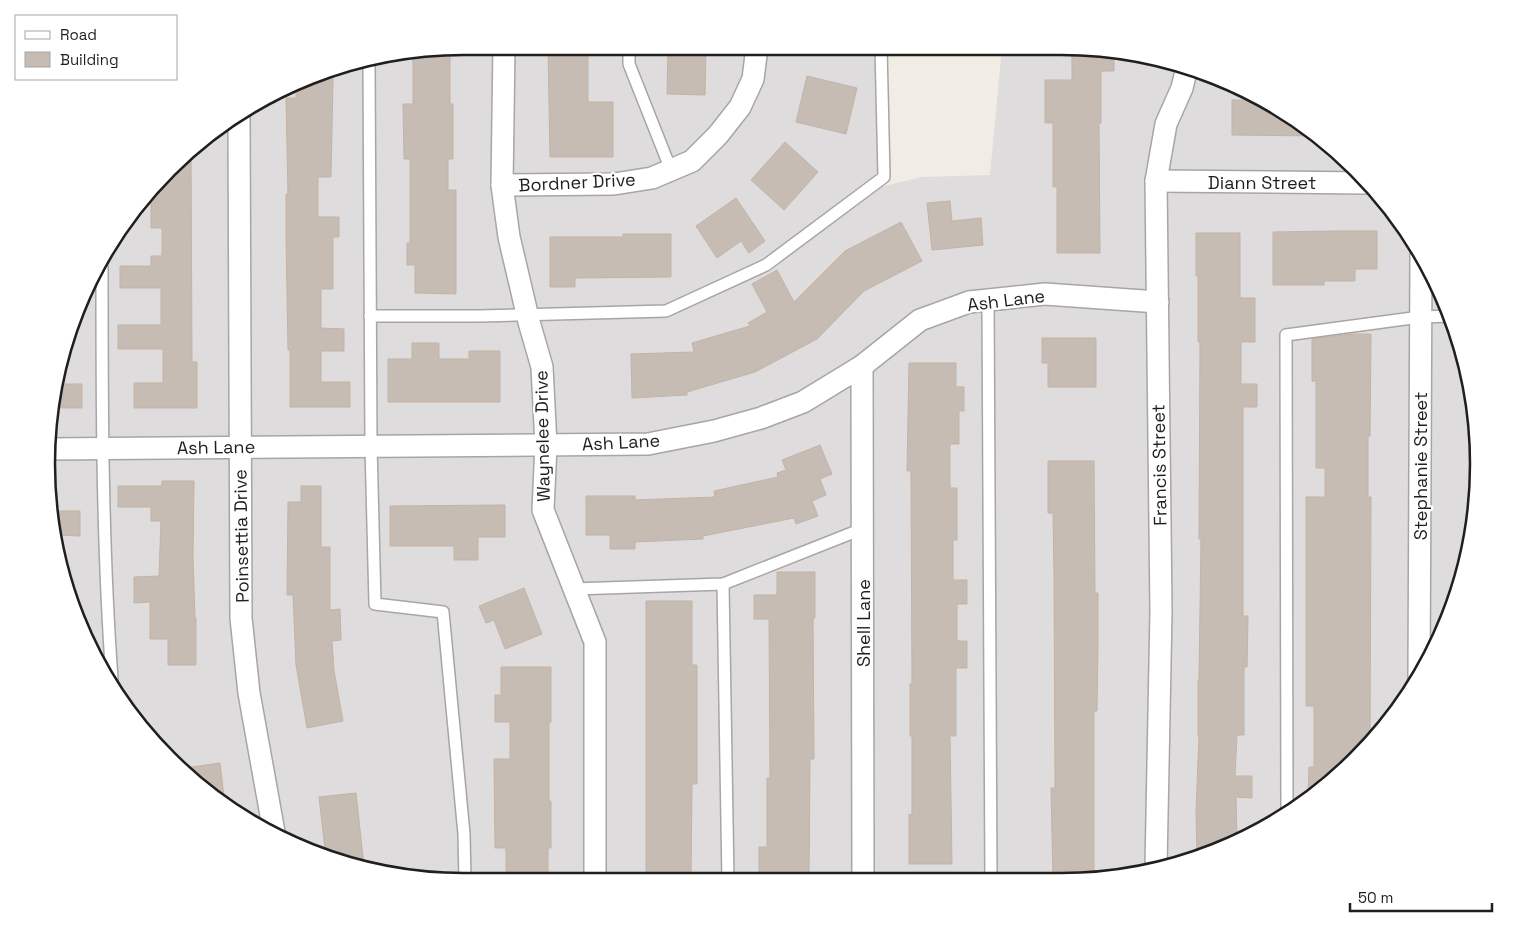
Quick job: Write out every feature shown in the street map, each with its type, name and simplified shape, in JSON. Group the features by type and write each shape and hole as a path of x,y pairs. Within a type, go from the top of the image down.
{"street":[{"name":"Waynelee Drive","path":"504,55 502,185 509,237 542,367 546,445 543,510 595,642 595,873"},
{"name":"Bordner Drive","path":"502,185 614,184 652,178 692,161 718,135 740,107 752,78 756,55"},
{"name":"Francis Street","path":"1156,862 1161,611 1156,181 1166,124 1182,88 1185,75"},
{"name":"Poinsettia Drive","path":"239,123 241,618 249,693 273,825"},
{"name":"Diann Street","path":"1156,181 1358,183"},
{"name":"Stephanie Street","path":"1419,661 1421,270"},
{"name":"Ash Lane","path":"56,449 648,444 714,431 761,418 803,402 862,366 920,320 969,302 1045,294 1158,302"},
{"name":"Shell Lane","path":"862,366 864,873"}],"lane":[{"path":"629,55 629,64 671,170"},
{"path":"370,316 666,311 766,265 884,177 881,55"},
{"path":"369,66 371,446 375,604 443,612 464,834 465,873"},
{"path":"102,274 102,448 106,597 111,670"},
{"path":"988,300 991,873"},
{"path":"1287,805 1286,335 1420,316 1442,316"},
{"path":"574,589 724,584 862,529"},
{"path":"724,584 728,873"}],"shaded area":[{"path":"878,55 880,187 922,177 990,175 1001,55 1061,55 1114,58 1167,69 1218,86 1242,97 1288,124 1331,156 1369,194 1401,237 1428,283 1439,307 1456,358 1462,384 1467,411 1470,464 1467,517 1462,544 1456,570 1439,621 1428,645 1401,691 1369,734 1331,772 1288,804 1242,831 1218,842 1167,859 1114,870 1088,872 464,873 411,870 358,859 307,842 259,818 237,804 194,772 156,734 124,691 97,645 86,621 69,570 58,517 56,491 55,464 58,411 69,358 77,333 86,307 110,259 156,194 194,156 237,124 283,97 307,86 358,69 411,58 437,56"}],"building":[{"path":"548,55 588,55 588,102 613,102 613,157 550,157"},
{"path":"668,55 706,55 705,95 667,94"},
{"path":"1072,55 1114,58 1114,71 1101,71 1101,123 1099,123 1100,253 1057,253 1057,187 1053,187 1053,123 1045,123 1045,80 1072,80"},
{"path":"450,56 450,104 453,104 453,159 448,159 448,190 456,190 456,294 415,293 415,265 407,265 407,243 410,243 410,159 404,159 403,104 413,104 413,58"},
{"path":"807,76 857,88 846,134 796,122"},
{"path":"333,78 331,177 318,177 318,217 339,217 339,237 333,237 333,289 321,289 321,328 344,329 344,351 321,351 321,382 350,382 350,407 290,407 286,237 286,194 288,194 286,98 296,98 296,91"},
{"path":"1232,100 1248,100 1304,136 1232,135"},
{"path":"785,142 818,172 784,210 751,180"},
{"path":"191,159 192,362 197,362 197,408 134,408 134,383 163,383 163,349 118,349 118,325 161,325 161,288 120,288 120,266 151,266 151,256 162,256 162,228 151,228 151,201"},
{"path":"736,198 765,241 749,253 741,241 717,258 696,226"},
{"path":"950,201 952,221 981,218 983,245 932,250 927,203"},
{"path":"901,222 922,261 864,291 817,339 755,372 687,392 687,395 632,398 631,354 694,352 692,343 750,326 748,323 767,312 752,284 777,270 794,302 845,251"},
{"path":"1377,231 1377,269 1355,269 1355,281 1324,281 1324,285 1273,285 1273,232"},
{"path":"1196,233 1240,233 1240,298 1255,298 1255,342 1241,342 1241,384 1257,384 1257,407 1243,407 1243,616 1248,616 1247,667 1244,667 1244,735 1237,735 1235,776 1252,776 1252,798 1236,797 1237,833 1197,849 1201,539 1199,539 1200,342 1198,342 1198,276 1196,276"},
{"path":"623,234 671,234 671,277 575,278 575,287 550,287 550,237 623,237"},
{"path":"1352,334 1371,334 1370,436 1368,436 1368,497 1371,497 1370,733 1331,772 1308,789 1309,767 1314,767 1314,706 1306,706 1306,497 1325,497 1325,468 1316,468 1316,381 1312,381 1312,339"},
{"path":"1042,338 1096,338 1096,387 1048,387 1048,363 1042,363"},
{"path":"412,343 439,343 439,359 469,359 469,351 500,351 500,402 388,402 388,359 412,359"},
{"path":"909,363 956,363 956,387 964,387 964,411 959,411 959,444 950,444 950,488 957,488 957,540 953,540 953,580 967,580 967,604 957,604 957,641 967,641 967,668 956,668 956,736 950,736 952,864 909,864 909,814 912,815 910,684 912,684 911,471 907,471"},
{"path":"63,384 82,384 82,408 59,408"},
{"path":"820,445 832,474 820,479 826,495 812,501 818,516 796,524 794,518 703,536 703,539 635,542 635,549 610,549 610,535 586,535 586,496 635,496 635,500 715,497 714,491 778,477 777,473 786,470 782,460"},
{"path":"1048,461 1094,461 1095,593 1098,593 1098,643 1097,711 1094,711 1094,872 1053,873 1051,788 1055,788 1054,576 1053,513 1048,513"},
{"path":"162,481 194,481 193,556 196,665 168,665 168,639 150,639 150,602 134,603 134,577 159,576 161,521 151,521 151,507 118,507 118,486 162,486"},
{"path":"301,486 321,486 321,547 330,547 330,610 340,609 341,640 332,641 334,671 343,721 307,728 296,665 293,595 287,595 288,502 301,502"},
{"path":"505,505 505,537 478,537 478,560 454,560 454,546 390,546 390,506"},
{"path":"58,511 80,511 80,536 61,535"},
{"path":"777,572 815,572 815,618 813,618 814,759 810,759 809,873 759,873 759,847 767,847 767,778 770,778 769,619 754,619 754,595 777,595"},
{"path":"524,588 542,634 505,649 494,620 486,623 479,606"},
{"path":"646,601 692,601 692,665 697,665 697,784 692,784 691,873 646,873"},
{"path":"501,667 551,667 549,801 551,801 551,848 548,848 548,873 506,873 506,848 495,848 494,759 510,759 510,722 495,722 495,695 501,695"},
{"path":"220,763 224,794 194,772 189,767"},
{"path":"356,793 363,860 325,848 319,797"}]}
